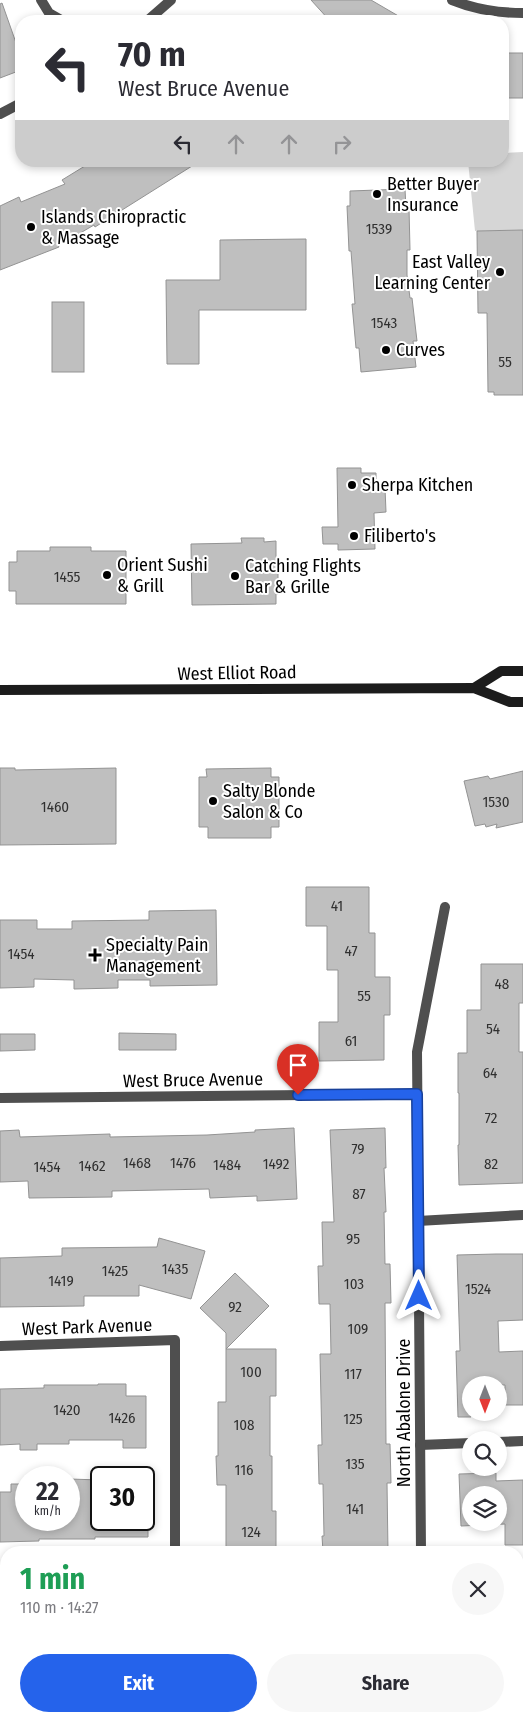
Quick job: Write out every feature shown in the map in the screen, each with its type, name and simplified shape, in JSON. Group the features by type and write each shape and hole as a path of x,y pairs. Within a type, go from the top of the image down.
{"main road":[{"path":"474,688 501,671 523,671"},
{"name":"West Elliot Road","path":"0,690 474,688 510,702 523,702"}],"street":[{"path":"41,0 48,15"},
{"path":"154,15 171,0"},
{"path":"452,0 466,6 508,13 523,13"},
{"path":"0,114 15,106"},
{"name":"North Abalone Drive","path":"421,1546 417,1052 446,908"},
{"name":"West Bruce Avenue","path":"0,1098 417,1094"},
{"path":"418,1221 523,1215"},
{"name":"West Park Avenue","path":"0,1346 175,1340 174,1546"},
{"path":"507,1442 523,1441"},
{"path":"420,1445 462,1443"}],"shaded area":[{"path":"523,152 523,230 475,231 469,167 509,167 509,153"}],"building":[{"path":"311,0 371,0 397,15 325,15"},
{"path":"2,3 15,40 15,72 0,78 0,4"},
{"path":"509,53 523,53 523,98 509,98"},
{"path":"83,167 190,167 95,227 94,225 58,245 59,247 0,270 0,206 19,197 21,202 65,184 62,180"},
{"path":"405,189 406,208 409,208 410,250 407,250 407,275 417,341 413,341 416,367 361,372 359,348 356,348 352,304 355,304 351,251 349,251 347,206 350,206 350,191"},
{"path":"523,230 523,395 494,395 494,392 488,392 487,313 478,313 477,231"},
{"path":"306,239 306,310 199,310 199,364 167,364 166,280 220,280 220,240"},
{"path":"52,302 84,302 84,372 52,372"},
{"path":"337,468 361,468 361,473 376,473 376,488 385,488 386,512 374,513 375,549 338,550 338,544 323,544 322,527 338,527"},
{"name":"Catching Flights Bar & Grille","path":"241,538 264,538 264,542 276,541 278,594 276,594 276,604 192,605 191,544 242,543"},
{"path":"50,547 91,547 91,551 126,551 126,604 16,604 16,591 9,591 9,562 17,562 17,551 50,551"},
{"path":"0,768 15,768 15,770 116,768 116,844 0,845"},
{"path":"271,768 271,777 279,777 279,827 271,827 271,838 208,838 208,827 199,827 199,777 207,777 206,769"},
{"path":"523,771 523,822 496,828 497,824 486,827 485,824 475,826 464,781 488,776 490,779"},
{"path":"306,887 369,887 369,933 375,933 375,977 390,977 390,1015 384,1015 384,1060 319,1061 319,1022 338,1022 338,970 327,970 327,926 306,926"},
{"path":"216,910 217,985 150,986 150,980 118,980 118,988 74,989 74,980 34,979 34,987 0,988 0,920 37,920 37,929 72,929 72,921 149,920 149,911"},
{"path":"481,964 523,964 523,1003 519,1003 519,1052 523,1052 523,1183 459,1185 458,1053 467,1053 467,1010 481,1010"},
{"path":"119,1033 176,1034 176,1050 119,1050"},
{"path":"0,1034 35,1034 35,1050 0,1051"},
{"path":"294,1128 297,1199 257,1201 257,1196 210,1198 209,1189 112,1191 112,1197 29,1198 28,1181 0,1182 0,1131 19,1130 20,1137 110,1134 110,1137 207,1135"},
{"path":"385,1128 385,1264 390,1264 391,1303 385,1303 386,1444 390,1444 391,1483 387,1483 388,1546 323,1546 323,1484 319,1484 318,1445 322,1445 320,1354 331,1354 330,1304 319,1304 318,1266 323,1266 322,1222 334,1222 330,1130"},
{"path":"159,1238 205,1251 191,1299 139,1285 139,1296 84,1296 84,1306 0,1307 0,1258 62,1256 62,1248 157,1247"},
{"path":"523,1254 523,1320 498,1321 499,1352 523,1351 523,1405 508,1405 508,1376 462,1376 462,1417 458,1417 456,1351 460,1351 457,1255"},
{"path":"235,1273 269,1306 226,1349 226,1333 200,1308"},
{"path":"226,1349 276,1349 276,1396 270,1396 270,1456 272,1456 272,1511 276,1511 276,1546 226,1546 226,1485 217,1485 216,1456 218,1456 218,1402 226,1402"},
{"path":"126,1384 126,1396 146,1396 146,1448 123,1448 123,1440 69,1440 69,1444 37,1444 37,1450 20,1450 20,1444 0,1445 0,1389 44,1388 44,1385"},
{"path":"459,1474 462,1474 462,1476 496,1476 496,1481 523,1480 523,1545 505,1545 505,1531 507,1531 507,1486 462,1486 461,1526"},
{"path":"80,1479 90,1480 90,1531 148,1531 148,1537 95,1537 95,1539 39,1539 39,1541 0,1542 0,1492 11,1492 11,1484 15,1484 15,1531 80,1531"}],"place":[{"name":"Better Buyer Insurance","path":"377,194"},
{"name":"Islands Chiropractic & Massage","path":"31,227"},
{"name":"East Valley Learning Center","path":"500,272"},
{"name":"Curves","path":"386,350"},
{"name":"Sherpa Kitchen","path":"352,485"},
{"name":"Filiberto's","path":"354,536"},
{"name":"Orient Sushi & Grill","path":"107,575"},
{"name":"Catching Flights Bar & Grille","path":"235,576"},
{"name":"Salty Blonde Salon & Co","path":"213,801"},
{"name":"Specialty Pain Management","path":"95,955"}],"route":[{"path":"298,1095 417,1094 419,1296"}]}
